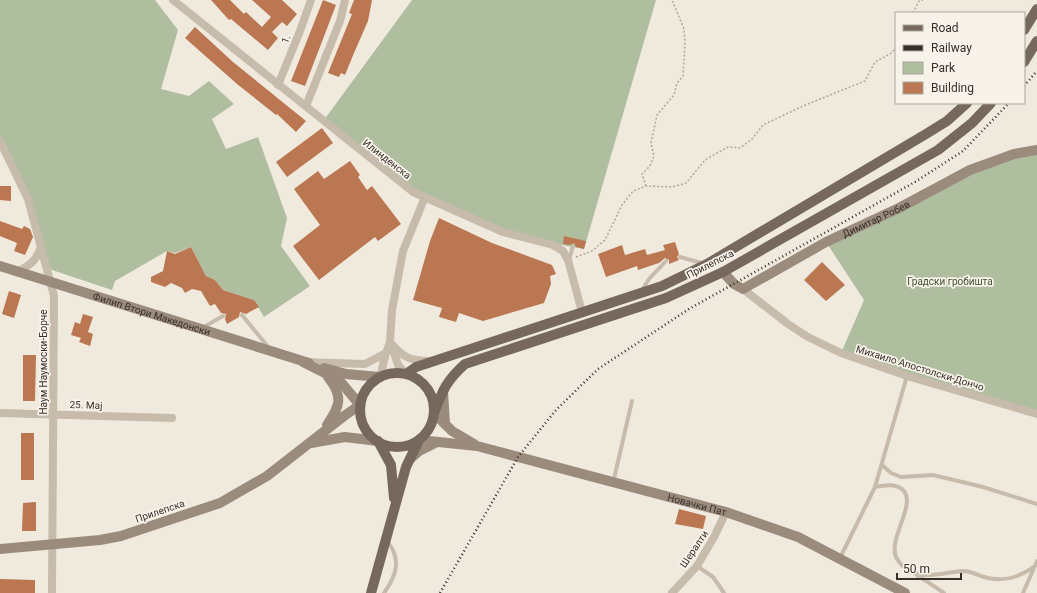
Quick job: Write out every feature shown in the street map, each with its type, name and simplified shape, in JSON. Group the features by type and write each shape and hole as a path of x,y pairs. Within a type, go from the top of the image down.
{"main road":[{"path":"1025,28 1037,9"},
{"path":"1025,60 1037,41"},
{"name":"Прилепска","path":"406,374 416,367 662,286 707,264 926,134 947,121 966,104"},
{"name":"Прилепска","path":"434,413 443,389 450,378 465,364 666,298 723,272 938,150 972,123 990,104"},
{"name":"Димитар Робев","path":"743,289 826,242 899,208 970,170 1014,154 1037,150"},
{"name":"Филип Втори Македонски","path":"0,266 50,283 202,328 303,362"},
{"path":"723,272 734,284 743,289"},
{"path":"303,362 338,380 360,405"},
{"path":"303,362 346,374 380,377 397,373 406,374 424,384 430,393 433,403 434,413 432,423 419,440 409,460 395,504 371,593"},
{"path":"320,434 338,410 339,401 338,393 326,374"},
{"path":"380,377 370,384 360,405 364,426 378,441 399,447 409,445 419,440 477,446"},
{"path":"443,389 445,424"},
{"name":"Прилепска","path":"0,549 53,543 100,540 121,536 220,503 267,476 320,434 360,405"},
{"path":"434,413 452,431 477,446"},
{"name":"Прилепска","path":"309,444 345,437 378,441"},
{"path":"378,441 391,465 395,504"},
{"path":"409,460 419,450 437,442"},
{"name":"Новачки Пат","path":"477,446 726,512 798,537 905,593"}],"street":[{"name":"Илинденска","path":"173,0 413,192 503,232 553,245 563,251 568,260 582,312"},
{"path":"306,106 340,21 344,0"},
{"name":"1.","path":"278,85 309,1"},
{"name":"Наум Наумоски-Борче","path":"0,141 28,199 40,249 54,296 52,593"},
{"path":"380,377 390,342 392,310 403,251 425,197"},
{"path":"16,272 26,268 35,260 40,249"},
{"name":"Михаило Апостолски-Дончо","path":"743,289 788,324 808,337 841,353 907,376 1037,414"},
{"path":"390,342 404,357 417,361 434,361"},
{"path":"390,342 398,365 406,374"},
{"path":"303,362 365,364 386,353"},
{"name":"25. Мај","path":"0,413 172,418"},
{"name":"Шералти","path":"672,593 697,566 714,537 726,512"}],"lane":[{"path":"568,260 573,246"},
{"path":"680,257 707,264"},
{"path":"640,294 649,279 666,261"},
{"path":"242,315 272,351"},
{"path":"202,328 223,316"},
{"path":"840,558 875,487 907,376"},
{"path":"613,483 632,401"},
{"path":"882,465 891,473 901,477 924,474 939,476 983,487 1037,504"},
{"path":"875,487 892,485 904,491 907,500 895,547 896,558 903,566 944,593"},
{"path":"384,593 395,574 396,556 386,539"},
{"path":"915,573 930,576 966,571 993,580 1011,578 1024,574 1036,564"},
{"path":"1023,593 1036,564"},
{"path":"697,566 712,577 724,593"}],"path":[{"path":"646,186 642,174 650,166 654,156 651,143 658,115 674,95 682,76 685,43 684,29 672,0"},
{"path":"914,12 919,1 923,0"},
{"path":"568,260 592,251 605,240 622,205 633,192 646,186 672,187 686,183 705,160 728,147 740,148 752,139 763,125 803,106 865,81 875,62 890,54 895,49"}],"green space":[{"path":"0,0 155,0 178,30 161,89 189,96 209,81 234,104 212,119 226,149 258,137 287,218 281,246 310,286 264,317 254,300 223,290 215,280 206,276 191,247 175,253 167,251 115,281 112,290 52,270 43,260 28,199 0,141"},
{"path":"412,0 656,0 584,249 518,237 413,192 324,120"},
{"name":"Градски гробишта","path":"1037,150 1037,414 841,353 864,300 826,242 970,170"}],"building":[{"path":"211,0 230,0 244,14 246,12 262,27 271,17 252,0 282,0 297,14 287,26 282,22 272,32 278,38 268,50 231,19 229,20"},
{"path":"323,0 336,5 305,86 291,81"},
{"path":"354,0 372,0 368,21 345,75 341,73 339,77 328,73 352,14 349,13"},
{"path":"195,27 233,62 306,121 296,132 277,114 276,115 237,84 185,38"},
{"path":"322,128 333,143 287,177 276,162"},
{"path":"350,161 360,175 358,177 367,190 372,186 401,224 378,241 375,237 319,280 293,246 320,225 294,189 318,171 324,179"},
{"path":"0,186 11,186 11,201 0,200"},
{"path":"439,218 492,243 552,265 556,274 550,276 551,284 544,303 483,321 459,313 456,322 439,317 442,308 413,300 430,241"},
{"path":"0,221 22,229 24,226 30,229 33,237 25,255 14,251 17,243 0,236"},
{"path":"564,236 586,241 584,249 576,247 574,243 570,245 563,244"},
{"path":"675,242 679,254 677,257 679,260 669,264 669,260 665,258 659,263 638,270 637,266 606,277 598,254 622,245 625,255 645,249 647,255 665,250 663,245"},
{"path":"191,247 206,276 215,280 223,290 254,300 259,307 246,314 240,312 239,317 227,324 225,319 226,314 221,313 215,304 210,306 201,291 192,289 185,293 182,288 171,283 165,287 151,282 151,277 163,271 167,251 175,254"},
{"path":"822,262 845,285 826,301 804,280"},
{"path":"9,291 21,295 14,318 2,314"},
{"path":"83,314 93,317 88,332 93,334 90,346 79,342 81,338 71,335 75,322 80,324"},
{"path":"23,355 36,355 35,401 23,401"},
{"path":"21,433 34,433 34,480 21,480"},
{"path":"36,502 36,531 22,531 23,503"},
{"path":"679,509 706,516 703,529 675,524"},
{"path":"0,579 35,580 35,593 0,593"}],"railway":[{"path":"1025,85 1037,71"},
{"path":"440,593 518,457 556,410 598,369 689,309 915,182 963,151 1008,104"}]}
